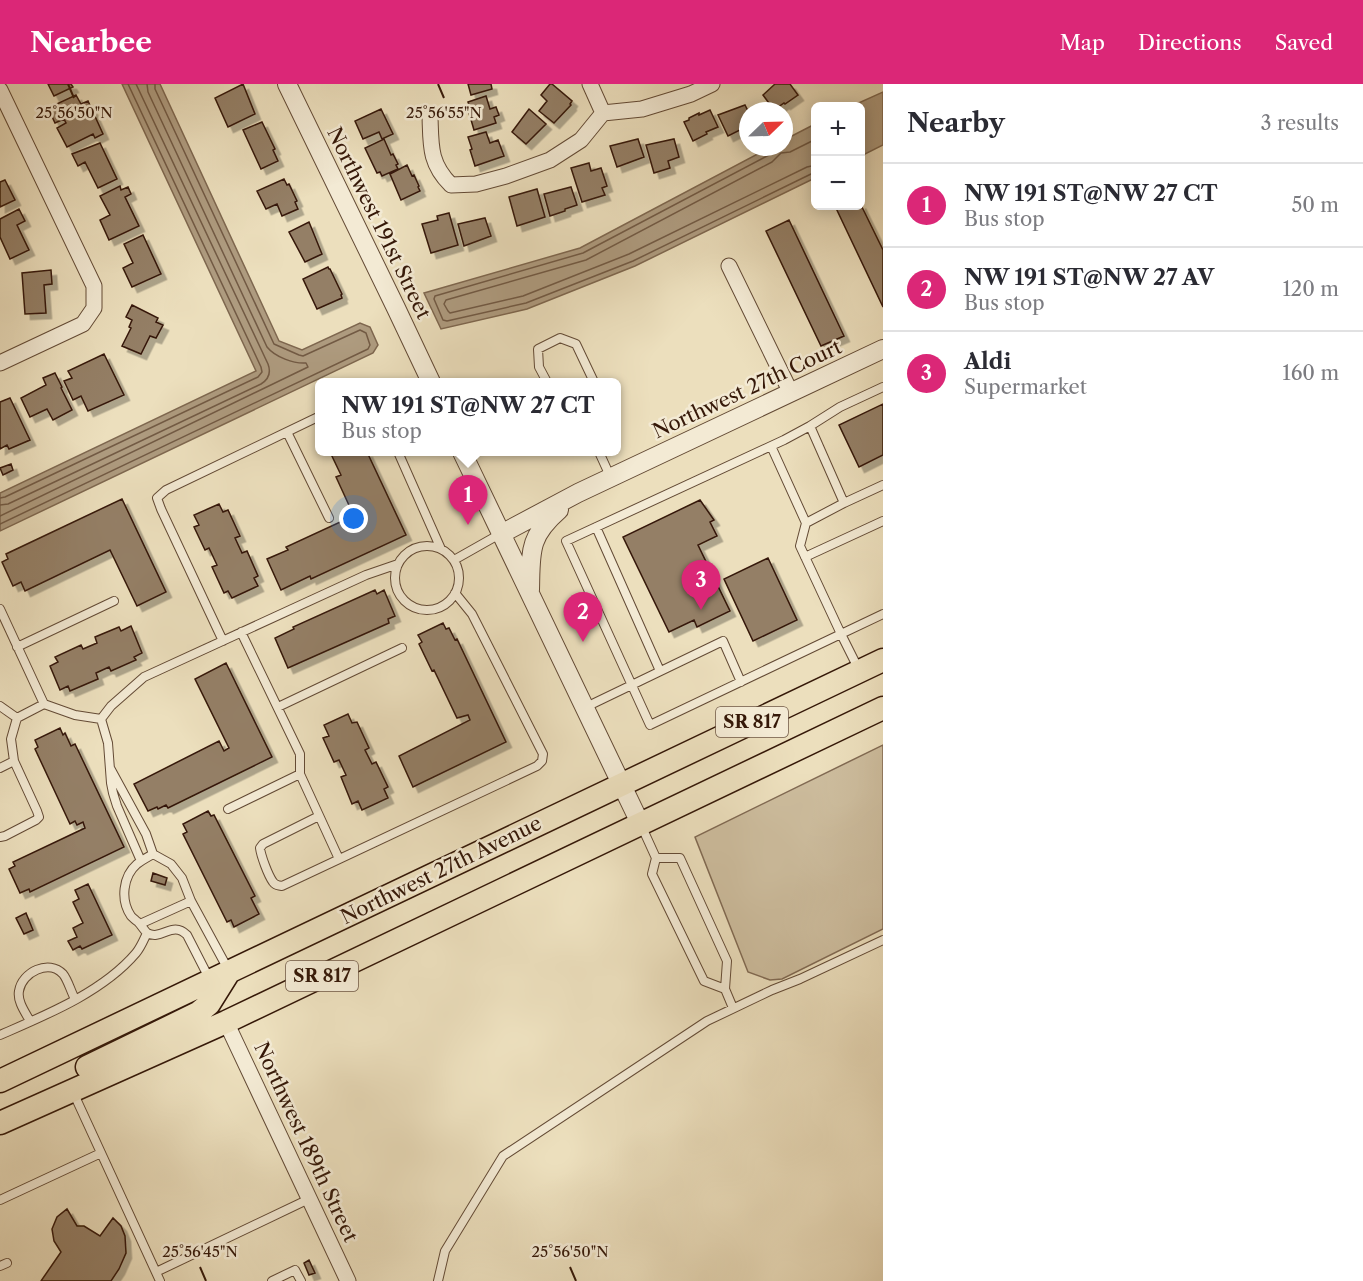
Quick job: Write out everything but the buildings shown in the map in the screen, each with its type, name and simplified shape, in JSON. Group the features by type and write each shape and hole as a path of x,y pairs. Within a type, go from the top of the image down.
{"main road":[{"name":"Northwest 27th Avenue","path":"0,1081 883,660"},
{"name":"SR 817","path":"0,1123 226,1022 883,708"},
{"path":"30,1109 48,1085 198,1013 209,1004 220,976"}],"street":[{"name":"Northwest 191st Street","path":"287,84 428,378"},
{"path":"590,84 603,113"},
{"path":"430,116 431,153 441,175 451,185 476,184 550,160 581,140 603,113 642,109 691,94 712,84"},
{"path":"0,90 94,286 94,308 83,324 0,363"},
{"path":"729,266 790,393"},
{"name":"Northwest 27th Court","path":"501,534 578,493 883,350"},
{"path":"464,456 640,823"},
{"path":"530,594 531,554 536,535 546,521 578,493"},
{"name":"Northwest 189th Street","path":"226,1022 348,1281"}],"lane":[{"path":"545,378 539,367 538,350 560,338 576,344 592,378"},
{"path":"883,387 840,407 771,446 566,541 650,725 883,614"},
{"path":"223,640 157,498 166,490 315,418"},
{"path":"810,426 844,503"},
{"path":"287,432 329,518"},
{"path":"771,446 806,523 800,546 859,671"},
{"path":"400,456 441,549"},
{"path":"601,456 611,478"},
{"path":"806,523 883,485"},
{"path":"805,558 883,521"},
{"path":"596,527 660,671"},
{"path":"454,560 501,534"},
{"path":"100,719 111,706 144,677 366,575 398,564 412,552 423,547 441,549 454,560 459,582 452,599 432,610 411,606 403,600 398,590 395,573 398,564"},
{"path":"319,816 263,844 260,848 260,854 273,882 277,885 282,886 537,766 542,761 543,754 472,614 455,593"},
{"path":"17,647 114,601"},
{"path":"0,609 44,704 75,715 100,719"},
{"path":"241,632 300,754 300,774 339,859"},
{"path":"584,707 723,641 741,682"},
{"path":"278,707 402,648"},
{"path":"0,837 39,817 14,761 11,739 17,718 44,704"},
{"path":"0,706 17,718"},
{"path":"100,719 108,743 111,783 117,806 141,861"},
{"path":"0,768 14,761"},
{"path":"110,768 146,834 153,854 171,864 182,878 220,976"},
{"path":"228,809 300,774"},
{"path":"640,823 656,858 652,874 704,981 725,989"},
{"path":"153,854 136,865 125,887 123,898 131,916 147,933 157,935 173,929 182,930 220,976"},
{"path":"656,858 680,858 727,961 725,989 734,1008"},
{"path":"140,924 191,901"},
{"path":"0,1035 91,992 137,952 147,933"},
{"path":"438,1281 445,1251 503,1156 707,1021 883,940"},
{"path":"30,1021 21,1004 19,992 23,981 30,973 38,969 51,968 62,973 75,999"},
{"path":"72,1090 160,1281"},
{"path":"0,1200 101,1153"},
{"path":"156,1272 309,1199"},
{"path":"272,1281 295,1270 301,1281"}],"shaded area":[{"path":"883,745 883,929 782,979 770,980 748,972 695,837"}],"water":[{"path":"122,84 160,84 279,341 302,350 360,323 370,327 378,345 373,353 321,378 315,378 315,381 0,531 0,493 256,371"},
{"path":"883,92 883,145 865,154 865,102 861,102"},
{"path":"811,126 811,180 635,266 527,309 441,329 424,293 580,248 754,156 793,156 793,135"}],"place":[{"name":"NW 191 ST@NW 27 CT","path":"468,525"},
{"name":"Aldi","path":"701,610"},
{"name":"NW 191 ST@NW 27 AV","path":"583,642"}]}
